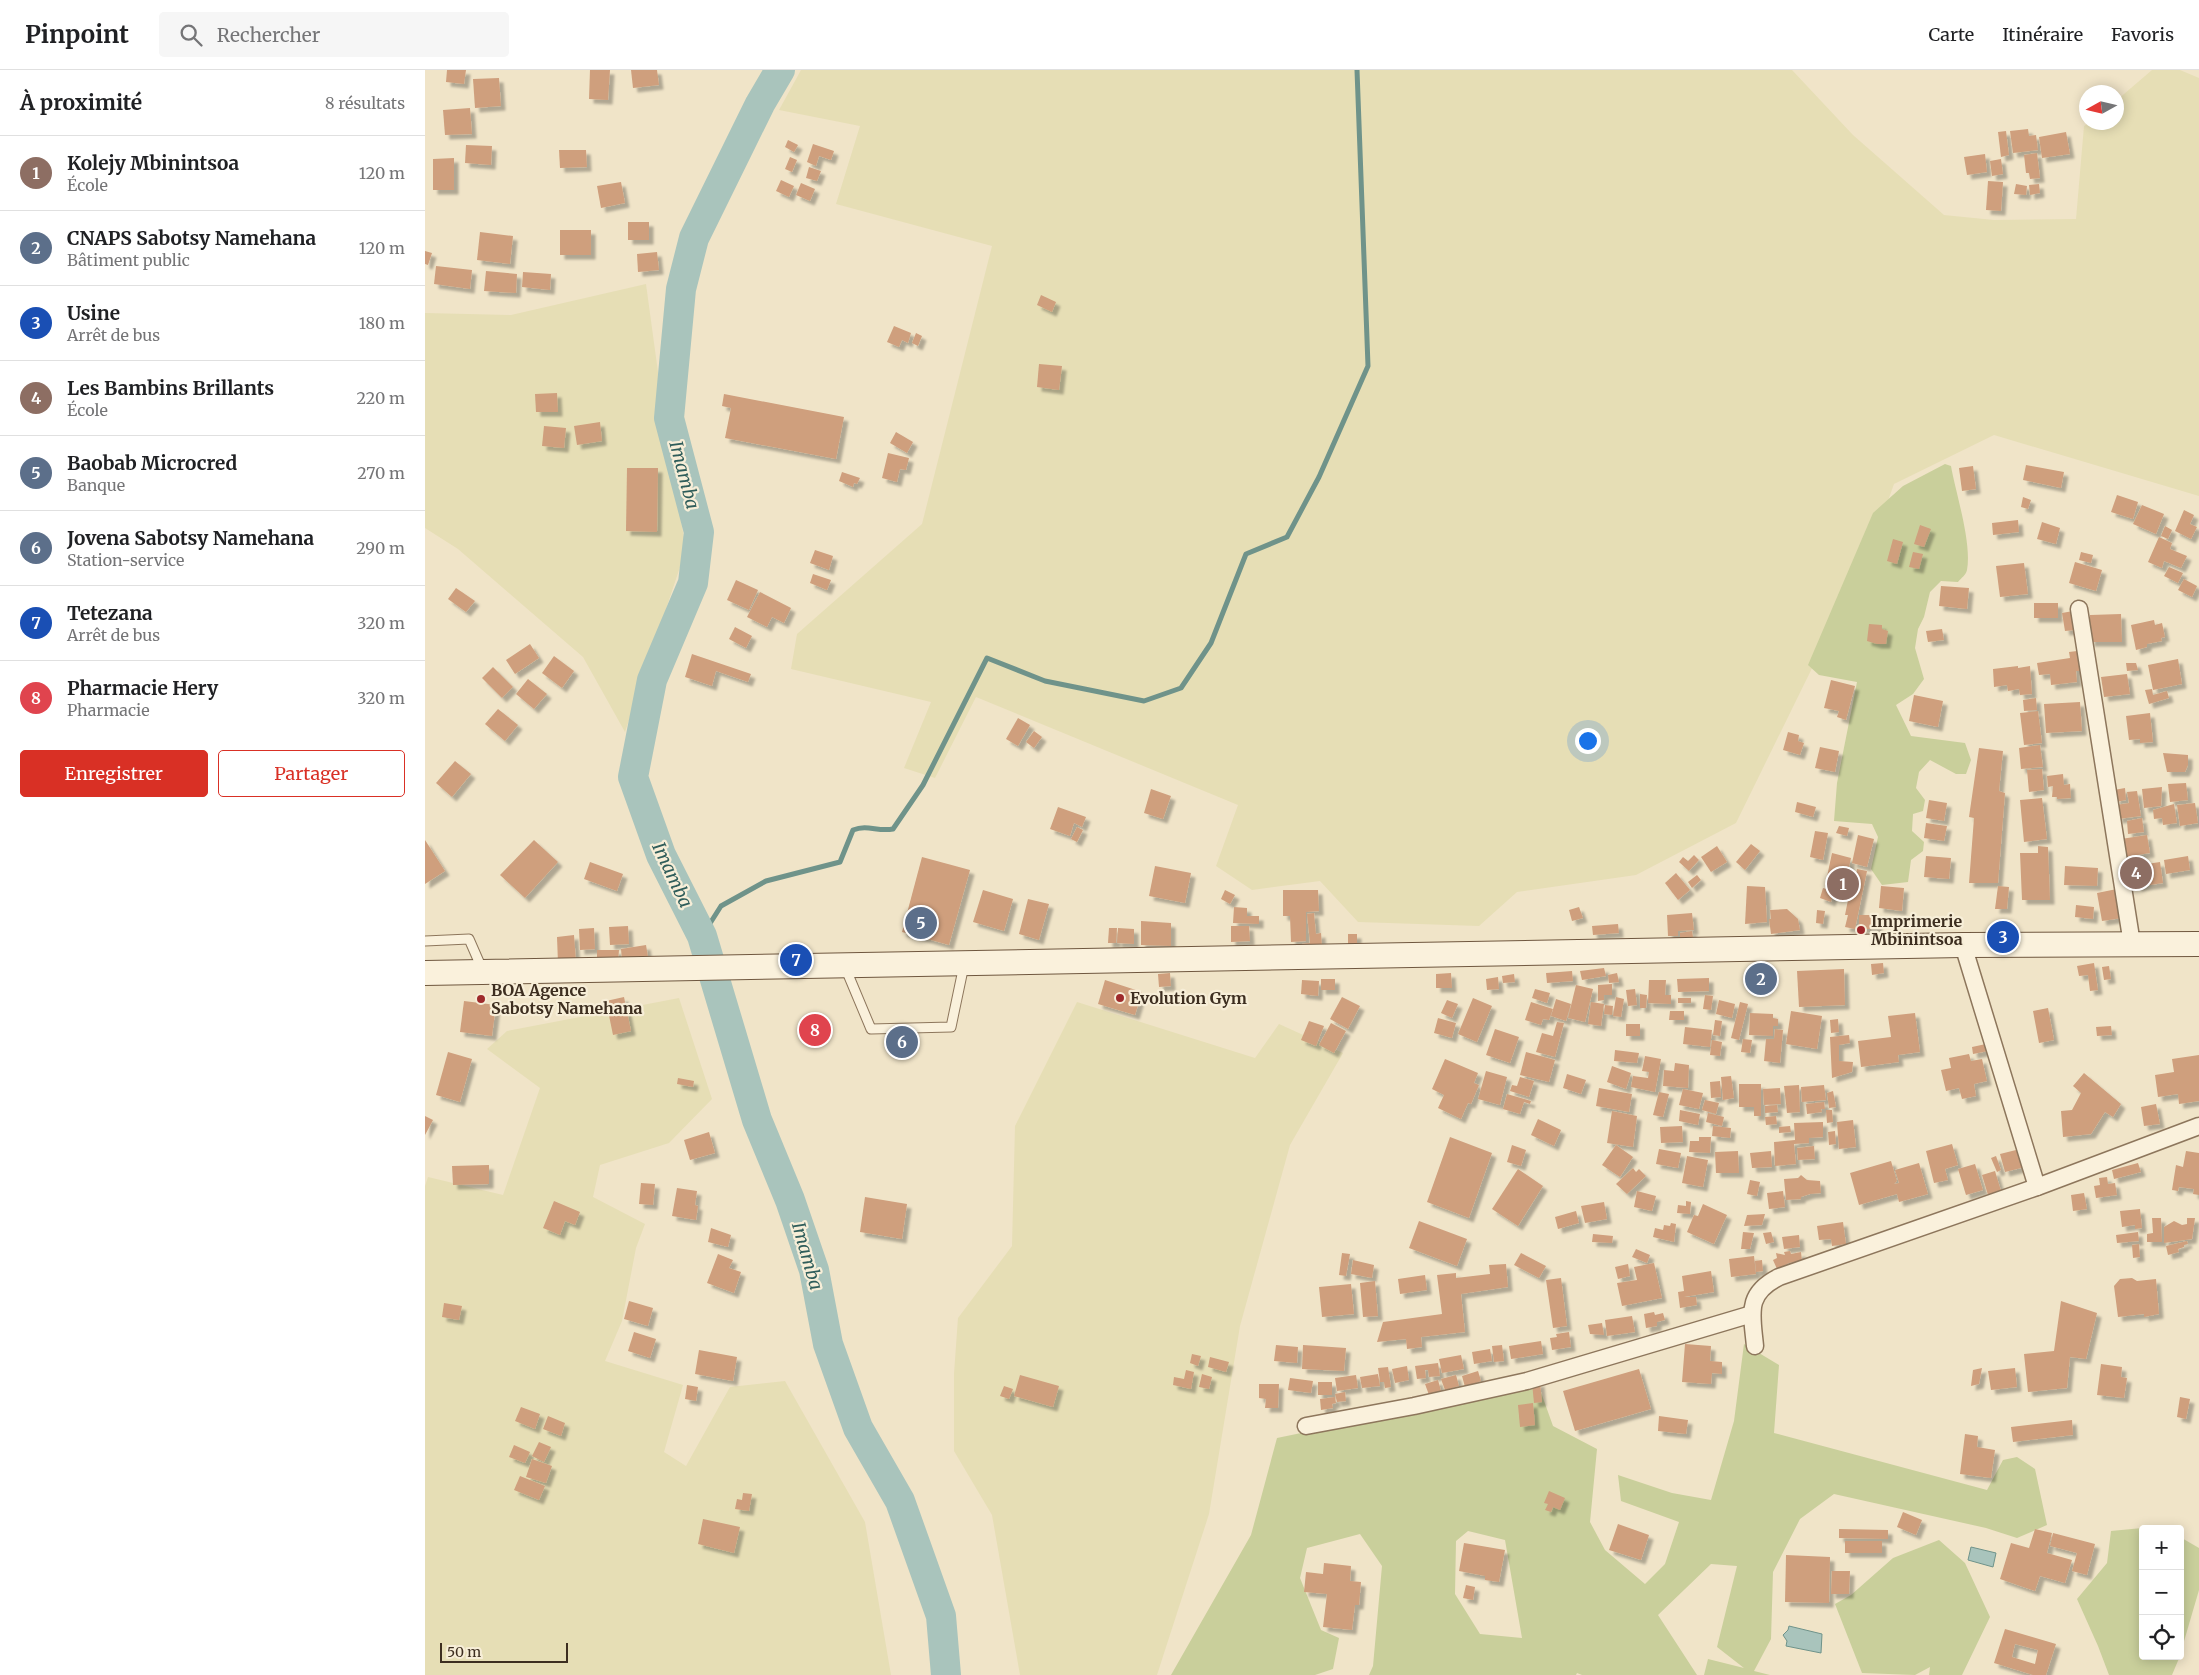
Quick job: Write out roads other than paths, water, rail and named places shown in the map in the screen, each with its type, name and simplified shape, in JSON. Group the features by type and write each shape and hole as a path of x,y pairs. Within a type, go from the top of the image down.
{"main road":[{"path":"425,974 483,971 964,965 1963,945 2199,944"}],"street":[{"path":"2079,609 2133,944"},
{"path":"1963,945 2037,1186"},
{"path":"1755,1346 1752,1314 1756,1294 1767,1283 1779,1277 2037,1186 2199,1126"},
{"path":"1306,1426 1414,1406 1527,1380 1752,1314"}],"lane":[{"path":"425,941 469,939 483,971"},
{"path":"845,966 871,1029 951,1027 964,965"}],"water":[{"path":"1971,1547 1996,1553 1993,1567 1968,1560"},
{"path":"1789,1626 1822,1634 1821,1653 1786,1646 1787,1641 1783,1635"}],"waterway":[{"name":"Imamba","path":"780,70 760,104 694,238 681,289 669,418 699,532 693,583 652,680 633,777 661,855 702,936 757,1120 790,1200 814,1270 828,1344 858,1428 900,1501 941,1616 946,1675"},
{"path":"702,936 721,906 766,881 840,862 853,830 858,828 893,829 923,785 987,658 1045,681 1144,701 1181,688 1211,643 1246,554 1287,537 1319,477 1368,366 1357,70"}],"place":[{"name":"Les Bambins Brillants","path":"2136,873"},
{"name":"Kolejy Mbinintsoa","path":"1843,884"},
{"name":"Baobab Microcred","path":"921,923"},
{"name":"Imprimerie Mbinintsoa","path":"1861,930"},
{"name":"Usine","path":"2003,937"},
{"name":"Tetezana","path":"796,960"},
{"name":"CNAPS Sabotsy Namehana","path":"1761,979"},
{"name":"Evolution Gym","path":"1120,998"},
{"name":"BOA Agence Sabotsy Namehana","path":"481,999"},
{"name":"Pharmacie Hery","path":"815,1030"},
{"name":"Jovena Sabotsy Namehana","path":"902,1042"}]}
